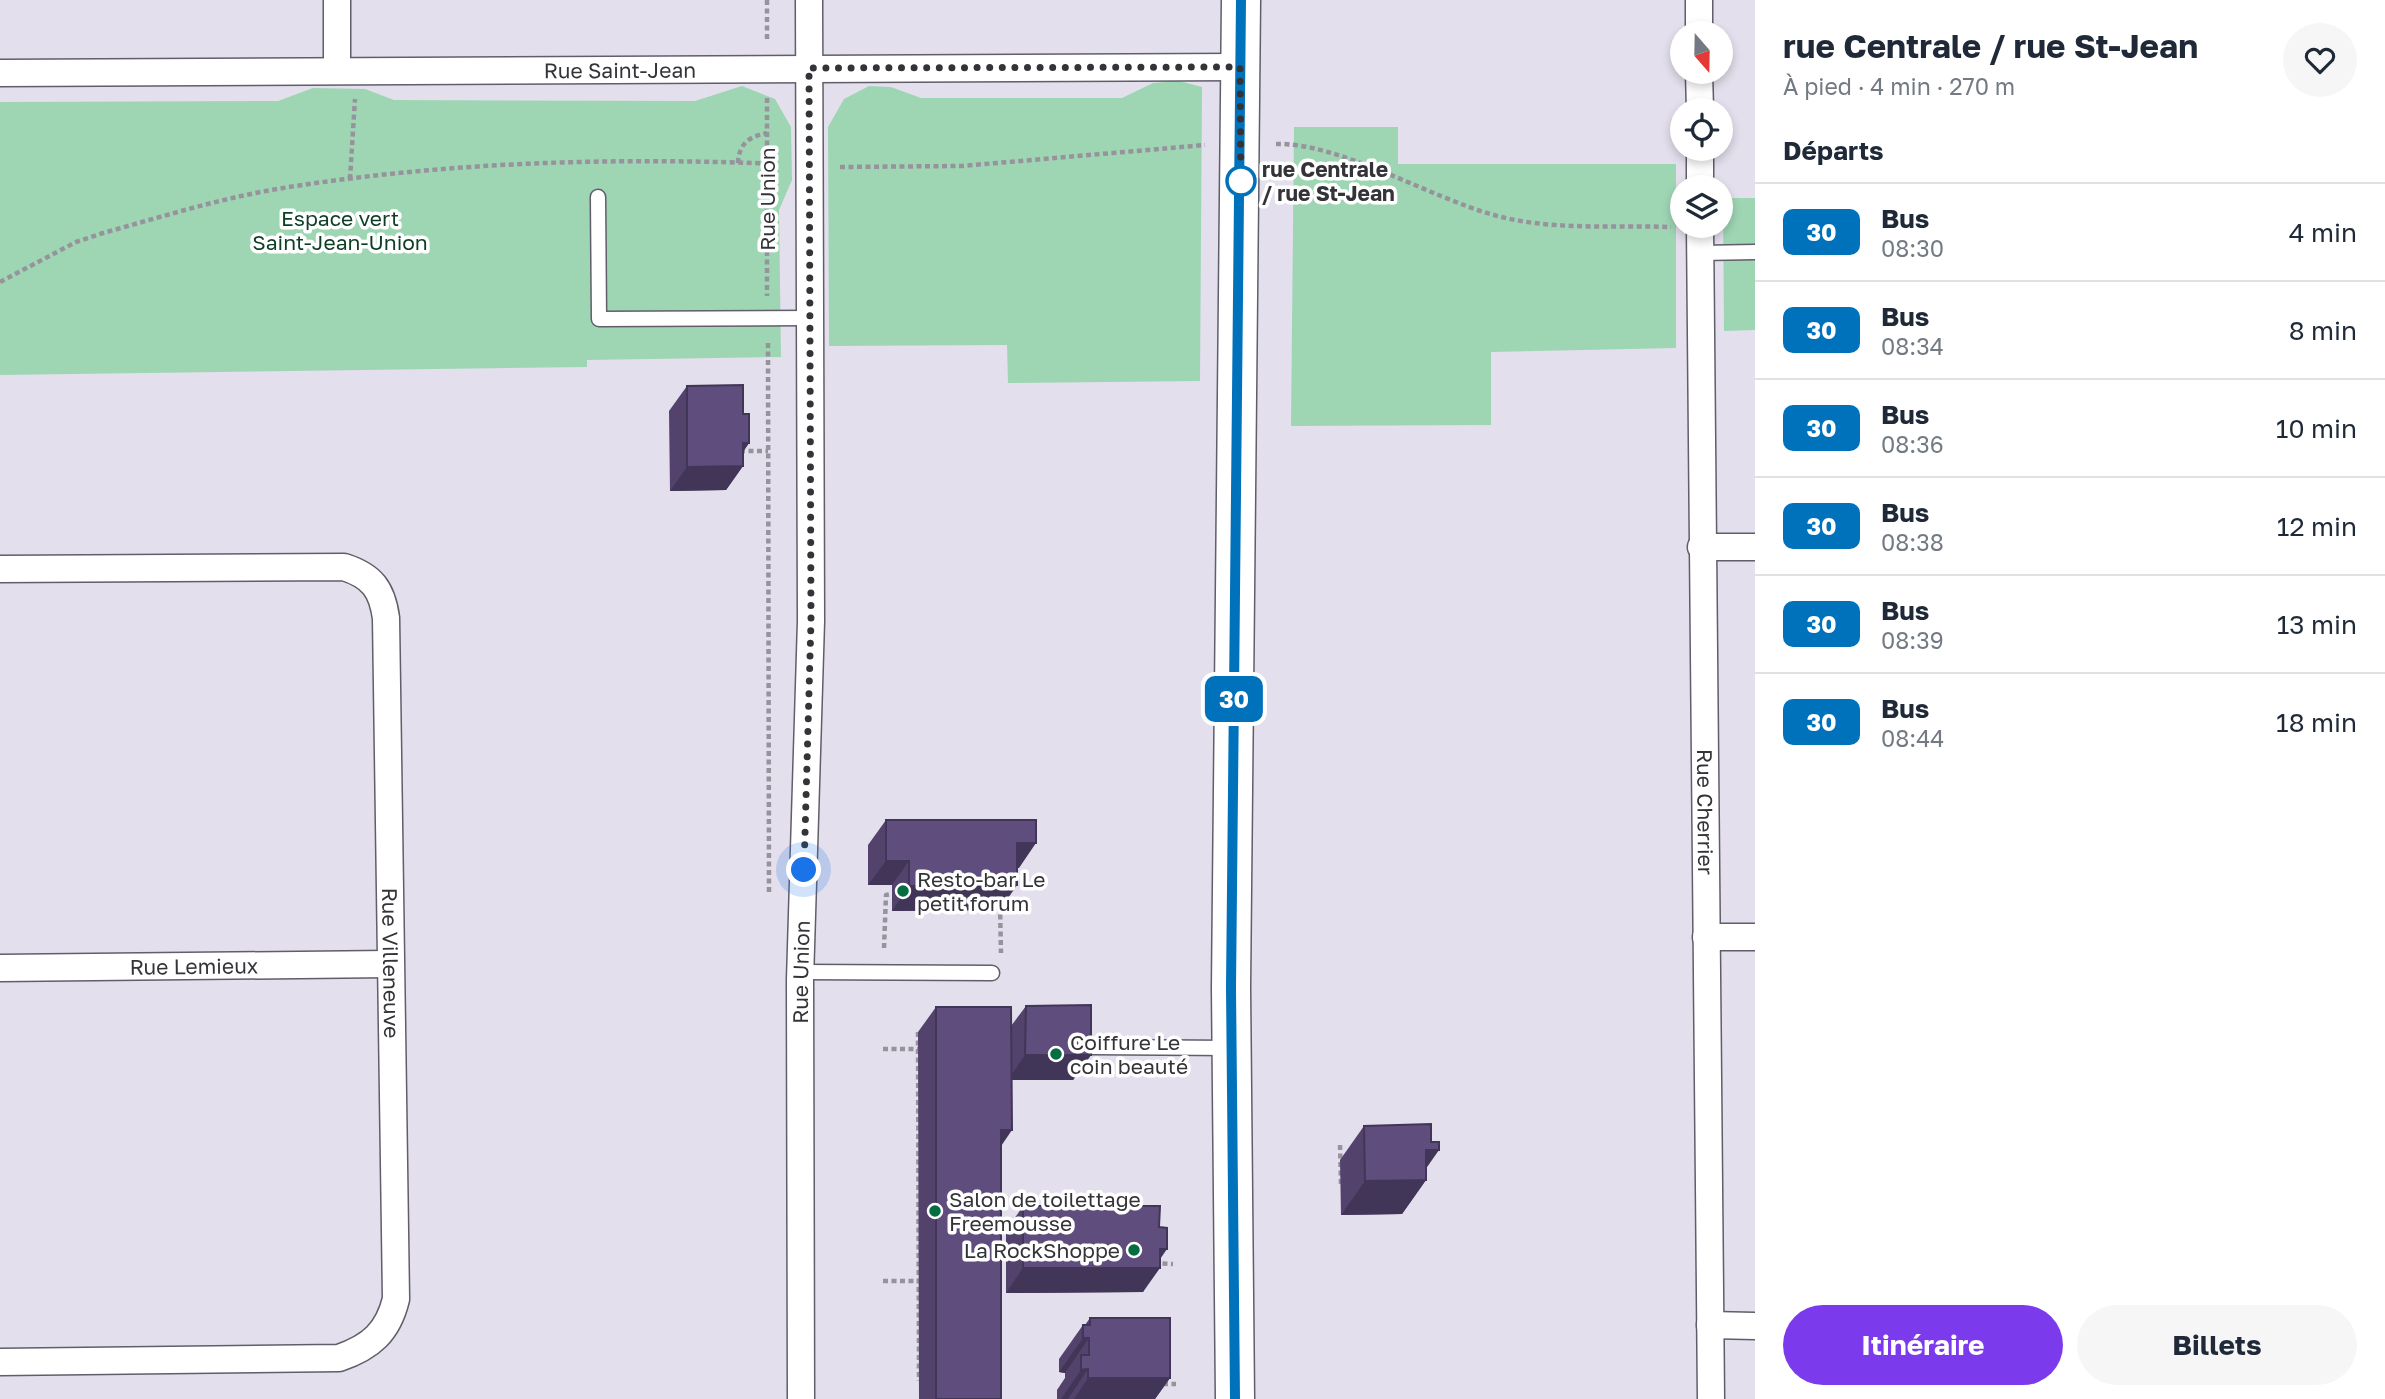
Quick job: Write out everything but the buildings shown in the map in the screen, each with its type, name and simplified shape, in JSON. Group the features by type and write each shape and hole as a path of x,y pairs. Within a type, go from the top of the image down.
{"street":[{"path":"337,0 346,79"},
{"name":"Rue Union","path":"801,1399 800,972 811,621 809,0"},
{"path":"1235,1399 1231,1048 1241,0"},
{"path":"1699,0 1699,21"},
{"name":"Rue Saint-Jean","path":"0,73 346,79 809,68 1240,67"},
{"name":"Rue Cherrier","path":"1694,238 1701,253 1701,547 1711,1399"},
{"path":"1701,547 1755,547"},
{"name":"Rue Villeneuve","path":"0,569 320,565 344,567 364,574 375,583 383,597 386,618 396,1299 391,1318 378,1338 360,1350 339,1357 0,1363"},
{"path":"1706,937 1755,937"},
{"name":"Rue Lemieux","path":"0,968 389,964"},
{"path":"1710,1325 1755,1326"}],"lane":[{"path":"598,197 599,319 812,318"},
{"path":"1701,253 1755,252"},
{"path":"800,972 992,973"},
{"path":"1093,1047 1231,1048"}],"path":[{"path":"766,0 767,44"},
{"path":"346,79 351,179"},
{"name":"Rue Union","path":"767,94 767,303"},
{"path":"738,163 739,149 748,140 766,133"},
{"path":"1288,144 1351,161 1462,205 1518,221 1670,225"},
{"path":"829,167 930,168 1208,145"},
{"path":"0,282 76,242 103,233 235,197 351,179 463,167 792,164"},
{"path":"767,411 768,332"},
{"path":"732,451 768,451"},
{"path":"885,930 886,895 892,894"},
{"path":"992,973 1002,973 1000,900"},
{"path":"918,1032 919,1388"},
{"path":"883,1049 918,1049"},
{"path":"1340,1145 1341,1184"},
{"path":"1150,1263 1173,1264"},
{"path":"883,1281 919,1281"},
{"path":"1156,1383 1176,1384"}],"green space":[{"path":"1179,81 1202,87 1200,381 1008,383 1007,345 829,346 828,127 844,99 869,86 891,87 921,98 1122,98 1153,83"},
{"name":"Espace vert Saint-Jean-Union","path":"742,86 775,99 791,127 792,180 779,210 781,357 587,360 587,367 0,375 0,102 278,101 313,88 365,89 394,100 695,101"},
{"path":"1294,127 1398,127 1398,164 1676,164 1676,175 1670,175 1670,238 1676,238 1676,348 1491,352 1491,425 1291,426"},
{"path":"1733,198 1755,198 1755,330 1724,331 1723,238 1733,238"}],"bus line":[{"name":"30","path":"1235,1399 1231,988 1242,145 1241,0"}],"place":[{"name":"rue Centrale / rue St-Jean","path":"1241,181"},
{"name":"Resto-bar Le petit forum","path":"903,891"},
{"name":"Coiffure Le coin beauté","path":"1056,1054"},
{"name":"Salon de toilettage Freemousse","path":"935,1211"},
{"name":"La RockShoppe","path":"1134,1250"}],"route":[{"path":"804,870 811,621 812,248 809,68 1240,67 1241,191 1241,181"}]}
